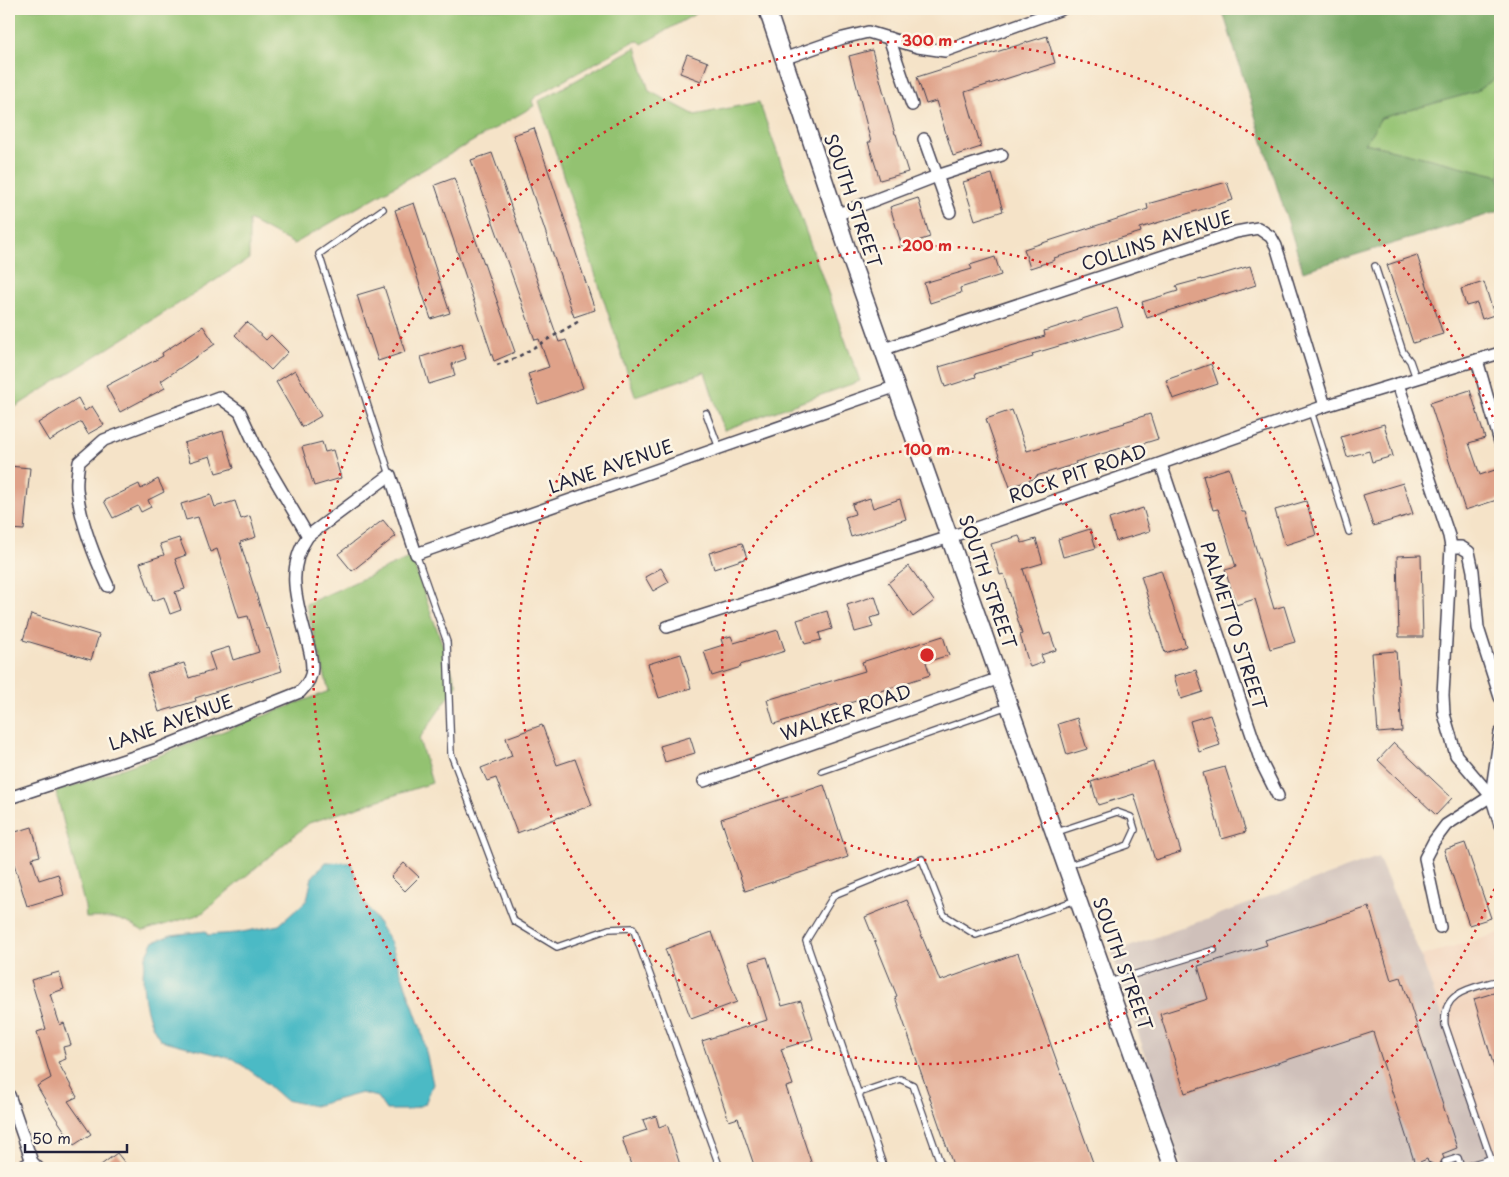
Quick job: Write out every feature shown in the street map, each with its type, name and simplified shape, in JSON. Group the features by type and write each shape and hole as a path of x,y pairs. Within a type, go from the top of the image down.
{"main road":[{"name":"SOUTH STREET","path":"767,9 836,215 1173,1168"}],"street":[{"path":"783,59 845,37 868,32 918,47 945,51 1062,9"},
{"path":"889,38 912,104"},
{"path":"924,139 950,212"},
{"path":"836,215 937,176 1002,155"},
{"name":"COLLINS AVENUE","path":"884,349 1236,232 1258,228 1271,237 1276,246 1324,406"},
{"name":"ROCK PIT ROAD","path":"667,627 950,537 1324,406 1500,352"},
{"path":"1477,360 1500,442"},
{"path":"1398,384 1451,547 1443,695 1444,714 1456,755 1491,796 1500,825"},
{"name":"LANE AVENUE","path":"416,554 896,386"},
{"path":"108,586 94,556 76,488 80,462 104,440 219,397 240,412 258,449 308,536 390,475 416,554"},
{"name":"PALMETTO STREET","path":"1161,464 1261,762 1278,796"},
{"name":"LANE AVENUE","path":"9,798 155,750 300,692 309,678 312,668 310,650 295,593 295,571 301,546 308,536"},
{"path":"1451,547 1461,547 1469,552 1473,571 1478,628 1500,697"},
{"name":"WALKER ROAD","path":"704,781 1000,678"},
{"path":"1440,927 1425,858 1434,840 1446,825 1491,796 1500,733"},
{"path":"9,1095 35,1165 19,1168"}],"lane":[{"path":"383,209 319,254 390,475"},
{"path":"1375,266 1403,352 1410,361 1416,378"},
{"path":"1311,411 1349,532"},
{"path":"706,413 719,448"},
{"path":"416,554 447,642 451,754 514,921 557,947 609,929 633,928 720,1168"},
{"path":"822,771 1010,706"},
{"path":"1055,833 1117,812 1131,817 1135,830 1128,845 1067,866"},
{"path":"884,1168 806,941 834,895 922,860 944,915 976,935 1078,900"},
{"path":"1108,983 1214,950"},
{"path":"1500,980 1469,989 1454,996 1448,1003 1444,1015 1445,1025 1490,1159 1494,1168 1500,1165"},
{"path":"859,1093 900,1079 913,1085 942,1168"},
{"path":"1445,1162 1458,1158 1461,1168 1490,1159"}],"path":[{"path":"497,366 516,358 580,320"}],"shaded area":[{"path":"1378,857 1421,956 1496,1168 1182,1168 1112,953"},
{"path":"1500,933 1500,1168 1496,1168 1421,956"}],"green space":[{"path":"9,9 704,9 642,44 639,41 633,42 536,96 532,101 534,106 294,244 249,220 249,259 9,411"},
{"path":"1222,9 1500,9 1500,75 1475,92 1381,118 1365,143 1500,176 1500,211 1303,271"},
{"path":"636,47 649,91 695,115 759,102 860,381 724,430 705,372 635,396 539,101"},
{"path":"1500,75 1500,176 1365,143 1381,118 1475,92"},
{"path":"411,557 457,685 419,739 432,783 309,823 201,914 143,931 116,919 86,918 85,907 56,792 158,756 329,691 306,604"}],"water":[{"path":"326,862 351,863 363,899 390,941 421,1029 433,1084 425,1104 408,1110 386,1110 377,1097 361,1093 314,1106 285,1100 259,1077 234,1059 161,1040 151,1023 145,1004 143,973 146,956 153,942 171,935 206,931 207,935 237,933 279,925 307,900 312,877"}],"building":[{"path":"1047,36 1055,63 965,92 981,147 953,156 936,101 926,104 917,77"},
{"path":"872,50 895,134 908,172 880,180 868,142 871,142 849,56"},
{"path":"687,54 708,62 701,81 680,73"},
{"path":"534,128 595,310 574,317 513,135"},
{"path":"492,153 559,342 566,340 583,388 538,404 528,374 549,367 539,339 535,340 471,160"},
{"path":"992,174 1003,211 975,220 963,182"},
{"path":"454,178 515,352 494,361 435,185"},
{"path":"1227,182 1233,200 1140,228 1141,232 1054,258 1055,260 1030,268 1024,249 1148,209 1147,204"},
{"path":"918,198 930,237 902,246 890,207"},
{"path":"414,203 450,313 431,319 395,210"},
{"path":"1417,255 1443,334 1413,343 1387,265"},
{"path":"995,257 1001,275 960,288 961,293 930,303 924,283 972,269 970,265"},
{"path":"1250,266 1256,285 1225,295 1224,293 1147,318 1142,302 1178,291 1176,286"},
{"path":"1484,282 1494,315 1482,319 1477,303 1466,306 1461,289"},
{"path":"384,287 405,352 378,361 357,295"},
{"path":"1117,308 1123,327 1032,354 1033,357 975,374 976,377 945,387 939,367 1045,336 1044,331"},
{"path":"247,322 266,340 271,335 288,352 271,370 235,335"},
{"path":"203,326 215,344 161,381 165,388 120,412 106,386 163,356 162,353"},
{"path":"462,344 466,359 452,364 455,376 429,384 421,357"},
{"path":"1211,364 1218,384 1173,399 1166,380"},
{"path":"295,370 321,416 302,427 276,382"},
{"path":"1470,390 1485,438 1469,443 1480,475 1495,470 1500,486 1500,499 1465,510 1430,403"},
{"path":"78,398 85,411 92,406 104,425 88,434 81,422 49,441 38,423"},
{"path":"1012,410 1027,451 1150,414 1158,439 1075,462 1076,464 1036,476 1036,478 1010,487 986,419"},
{"path":"1384,424 1393,456 1372,462 1369,451 1347,457 1341,437"},
{"path":"223,431 234,468 216,473 210,456 190,462 184,443"},
{"path":"322,442 325,452 333,450 341,478 314,486 302,447"},
{"path":"9,466 30,468 24,530 9,529"},
{"path":"1229,468 1242,512 1245,512 1274,609 1284,606 1295,642 1270,649 1255,599 1236,605 1225,570 1236,567 1218,509 1213,510 1203,476"},
{"path":"158,479 164,492 148,500 151,507 141,512 138,506 113,518 104,501 139,484 141,489"},
{"path":"1403,483 1413,514 1373,526 1363,495"},
{"path":"211,495 215,507 235,501 241,519 250,516 256,537 240,542 282,671 195,698 196,701 159,712 147,674 184,663 189,678 215,670 209,653 229,647 233,660 259,652 248,616 239,618 217,549 210,552 198,517 186,520 181,504"},
{"path":"870,498 873,508 900,499 906,519 851,537 845,517 855,514 852,504"},
{"path":"1306,501 1316,535 1285,545 1275,510"},
{"path":"1143,508 1150,531 1116,541 1109,519"},
{"path":"383,520 396,536 352,571 338,554"},
{"path":"1090,529 1096,548 1063,557 1058,539"},
{"path":"1019,536 1022,543 1036,539 1043,563 1023,569 1044,635 1050,633 1056,650 1041,655 1044,662 1030,667 1004,574 1000,575 991,544"},
{"path":"179,538 186,555 175,559 185,589 175,592 181,610 170,614 164,597 153,601 140,563 164,555 160,544"},
{"path":"742,543 747,558 714,569 709,553"},
{"path":"1421,555 1423,637 1399,637 1397,556"},
{"path":"909,566 934,601 913,617 888,583"},
{"path":"661,568 669,582 653,591 645,577"},
{"path":"1161,570 1186,646 1165,653 1141,576"},
{"path":"875,596 881,615 870,618 873,627 855,632 847,605"},
{"path":"827,611 832,629 819,633 821,640 805,644 797,620"},
{"path":"31,614 99,635 91,660 23,640"},
{"path":"778,630 785,651 712,676 704,651 723,645 721,639 731,636 734,643"},
{"path":"943,636 949,655 926,662 930,675 859,698 860,700 838,706 837,704 774,724 767,700 865,671 862,662"},
{"path":"1396,651 1402,731 1378,733 1372,653"},
{"path":"681,654 691,688 659,698 648,664"},
{"path":"1196,670 1203,692 1181,699 1174,676"},
{"path":"1210,715 1220,745 1199,752 1190,721"},
{"path":"1077,718 1087,749 1067,755 1058,724"},
{"path":"542,725 557,765 575,759 592,805 517,833 496,778 487,781 481,768 512,756 506,738"},
{"path":"690,737 695,753 665,762 660,746"},
{"path":"1394,743 1452,798 1436,815 1378,760"},
{"path":"1153,762 1181,852 1155,860 1134,794 1098,805 1091,782"},
{"path":"1225,767 1246,832 1222,839 1203,773"},
{"path":"824,785 848,857 745,891 721,819"},
{"path":"32,827 40,856 32,858 39,880 58,874 64,895 27,906 14,864 11,865 9,834"},
{"path":"1465,843 1491,918 1469,925 1444,850"},
{"path":"404,863 419,877 405,891 391,877"},
{"path":"907,900 940,981 1018,953 1095,1168 954,1168 895,997 897,996 865,917"},
{"path":"1369,907 1391,980 1401,977 1457,1148 1442,1154 1444,1158 1440,1163 1447,1168 1433,1168 1433,1164 1428,1162 1427,1159 1415,1164 1373,1032 1185,1093 1160,1014 1208,999 1198,966 1267,945 1265,940"},
{"path":"712,932 737,1002 691,1019 665,949"},
{"path":"767,957 782,1006 801,1001 813,1039 781,1049 793,1085 786,1087 813,1168 755,1168 738,1118 729,1121 702,1041 767,1020 749,962"},
{"path":"59,972 64,989 50,994 60,1025 64,1023 71,1045 63,1047 66,1059 58,1062 77,1097 68,1101 91,1134 74,1145 37,1086 51,1078 37,1032 46,1029 31,980"},
{"path":"1500,991 1500,1077 1497,1077 1474,999"},
{"path":"656,1116 659,1127 667,1124 681,1168 632,1168 622,1138 647,1130 643,1120"},
{"path":"117,1153 129,1168 97,1168"}]}
